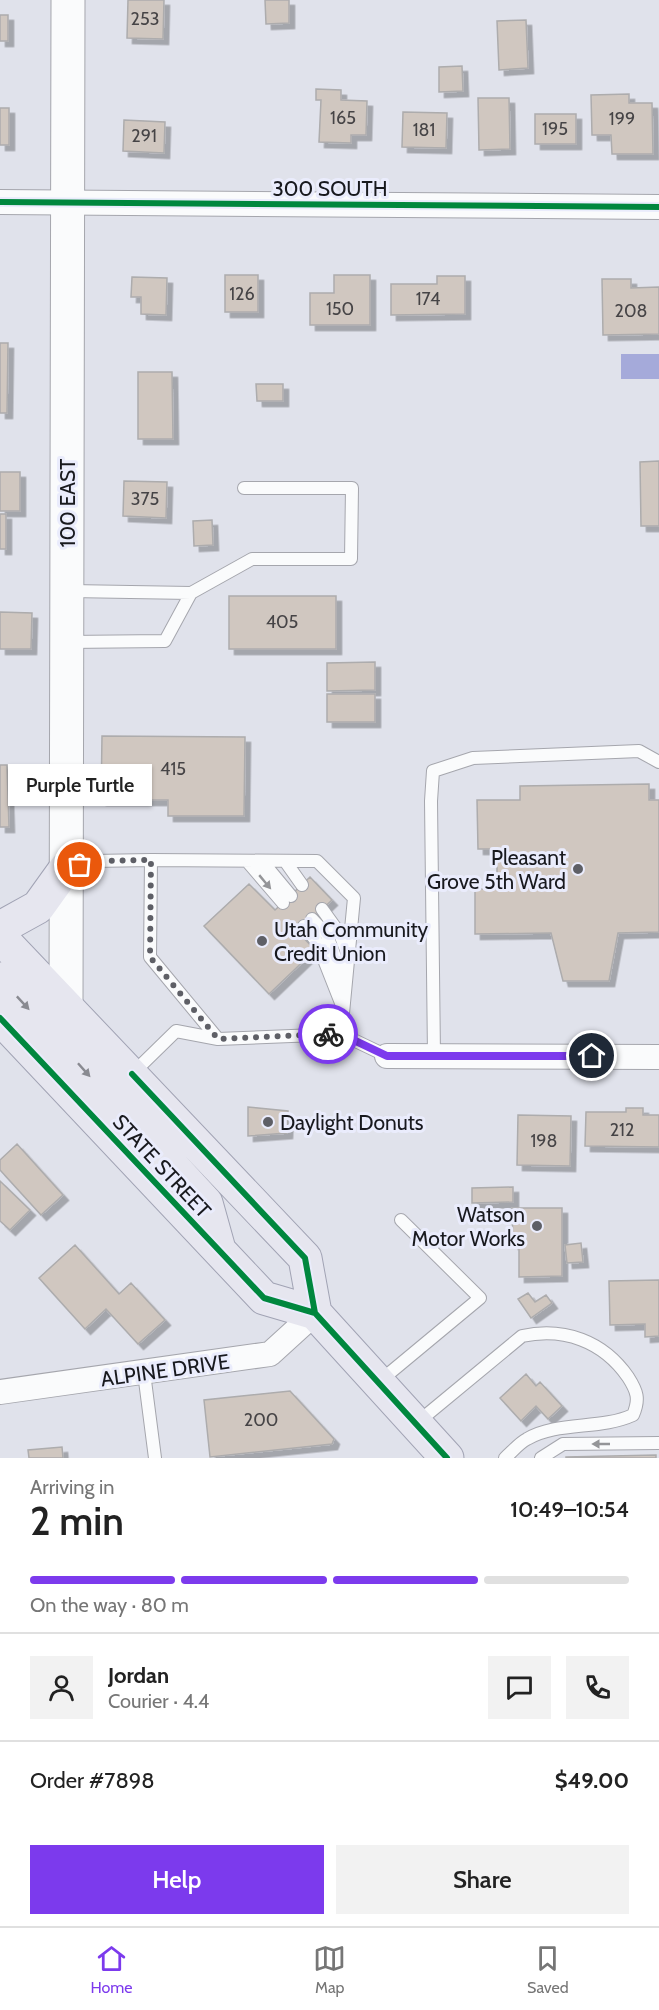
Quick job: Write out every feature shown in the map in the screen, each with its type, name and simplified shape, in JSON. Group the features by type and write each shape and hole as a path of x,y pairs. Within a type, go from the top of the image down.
{"main road":[{"name":"100 EAST","path":"56,1017 66,868 68,0"},
{"path":"0,928 38,907 66,868"},
{"name":"STATE STREET","path":"0,936 56,1017 132,1074 305,1258 315,1313 264,1299 0,1018"},
{"path":"0,979 56,1017 206,1203 220,1252"},
{"path":"315,1313 380,1381 447,1458"}],"street":[{"name":"300 SOUTH","path":"0,202 659,207"},
{"path":"387,1056 659,1057"},
{"name":"ALPINE DRIVE","path":"0,1392 270,1354 315,1313"}],"lane":[{"path":"66,591 191,593 252,559 351,559 352,488 244,488"},
{"path":"66,642 165,641 191,593"},
{"path":"434,1056 431,801 433,771 473,758 639,751 659,762"},
{"path":"151,860 150,957 218,1039"},
{"path":"66,868 93,861 317,861 354,898 341,1034"},
{"path":"247,861 287,899 262,861"},
{"path":"285,861 302,885"},
{"path":"322,909 340,934 349,956"},
{"path":"344,1011 308,922 327,935 346,987"},
{"path":"132,1074 176,1031 218,1039 341,1034 387,1056"},
{"path":"380,1381 480,1298 400,1220"},
{"path":"417,1423 522,1336 534,1333 559,1334 585,1340 604,1349 636,1389 639,1402 633,1415 614,1424 585,1425 527,1439 505,1458"},
{"path":"144,1373 155,1458"},
{"path":"541,1458 563,1444 659,1443"}],"water":[{"path":"621,354 659,354 659,379 621,379"}],"building":[{"path":"128,0 164,0 163,39 127,38"},
{"path":"265,0 289,0 289,23 266,24"},
{"path":"0,15 8,15 8,41 0,41"},
{"path":"526,20 528,68 499,70 497,21"},
{"path":"462,66 463,91 439,92 439,67"},
{"path":"316,89 341,90 341,100 367,101 366,135 351,135 351,143 319,142 321,100 316,100"},
{"path":"629,94 629,103 652,103 653,154 612,154 611,135 592,135 591,95"},
{"path":"478,98 509,98 510,149 479,150"},
{"path":"0,108 9,108 9,145 0,145"},
{"path":"403,112 447,113 446,148 402,147"},
{"path":"535,114 576,114 576,144 535,144"},
{"path":"124,120 165,122 164,153 123,151"},
{"path":"225,275 258,275 258,312 225,312"},
{"path":"334,275 370,275 370,325 310,325 310,293 334,293"},
{"path":"437,276 465,276 465,314 391,315 391,284 437,284"},
{"path":"132,277 167,278 166,315 141,314 141,297 131,297"},
{"path":"602,279 631,279 631,288 659,287 659,334 603,335"},
{"path":"0,343 8,343 7,413 0,413"},
{"path":"138,372 172,372 173,439 138,439"},
{"path":"256,384 283,384 283,401 257,401"},
{"path":"659,461 659,526 641,526 640,462"},
{"path":"0,472 20,472 20,511 0,511"},
{"path":"124,481 167,482 166,518 123,516"},
{"path":"0,514 6,514 6,549 0,549"},
{"path":"212,520 213,545 194,546 193,521"},
{"path":"229,596 336,596 336,649 229,649"},
{"path":"0,612 32,613 31,649 0,649"},
{"path":"375,662 375,690 327,691 327,663"},
{"path":"327,694 375,694 375,722 327,722"},
{"path":"102,736 245,737 244,816 168,816 168,800 101,800"},
{"path":"0,765 7,765 9,827 0,827"},
{"name":"Pleasant Grove 5th Ward","path":"649,784 649,800 659,800 659,932 618,933 609,981 563,981 551,933 475,934 475,889 497,889 497,849 478,849 477,800 520,800 520,786"},
{"name":"Utah Community Credit Union","path":"310,877 332,900 298,932 315,950 269,994 204,926 249,884 275,910"},
{"name":"Daylight Donuts","path":"248,1107 288,1111 287,1133 248,1136"},
{"path":"626,1108 643,1108 643,1115 659,1115 659,1147 585,1146 586,1112 626,1112"},
{"path":"518,1115 571,1116 570,1166 517,1165"},
{"path":"17,1144 63,1195 41,1215 0,1170 0,1160"},
{"path":"0,1181 30,1210 10,1230 0,1221"},
{"path":"513,1187 513,1202 472,1203 472,1188"},
{"name":"Watson Motor Works","path":"512,1208 562,1208 562,1276 519,1277 519,1244 513,1244"},
{"path":"581,1243 583,1262 567,1263 565,1245"},
{"path":"75,1245 119,1294 131,1283 165,1320 138,1344 106,1309 85,1329 39,1278"},
{"path":"659,1280 659,1336 645,1337 645,1324 610,1325 609,1281"},
{"path":"528,1293 535,1302 546,1295 552,1303 531,1318 518,1299"},
{"path":"526,1374 536,1386 540,1382 562,1406 548,1419 536,1406 521,1421 500,1398"},
{"path":"290,1391 334,1439 332,1444 210,1457 204,1400"},
{"path":"62,1447 63,1458 29,1458 28,1450"},
{"path":"656,1455 656,1458 566,1458 566,1457"}],"cycle path":[{"path":"0,202 659,207"},
{"path":"0,1018 264,1298 315,1313 447,1458"},
{"path":"132,1074 305,1258 315,1313"}],"way so far":[{"path":"80,865 93,861 151,860 150,957 218,1039 328,1034"}],"place":[{"name":"Purple Turtle","path":"80,865"},
{"name":"Pleasant Grove 5th Ward","path":"578,869"},
{"name":"Utah Community Credit Union","path":"262,941"},
{"name":"Daylight Donuts","path":"268,1122"},
{"name":"Watson Motor Works","path":"537,1226"}],"route":[{"path":"328,1034 341,1034 387,1056 592,1056"}]}
